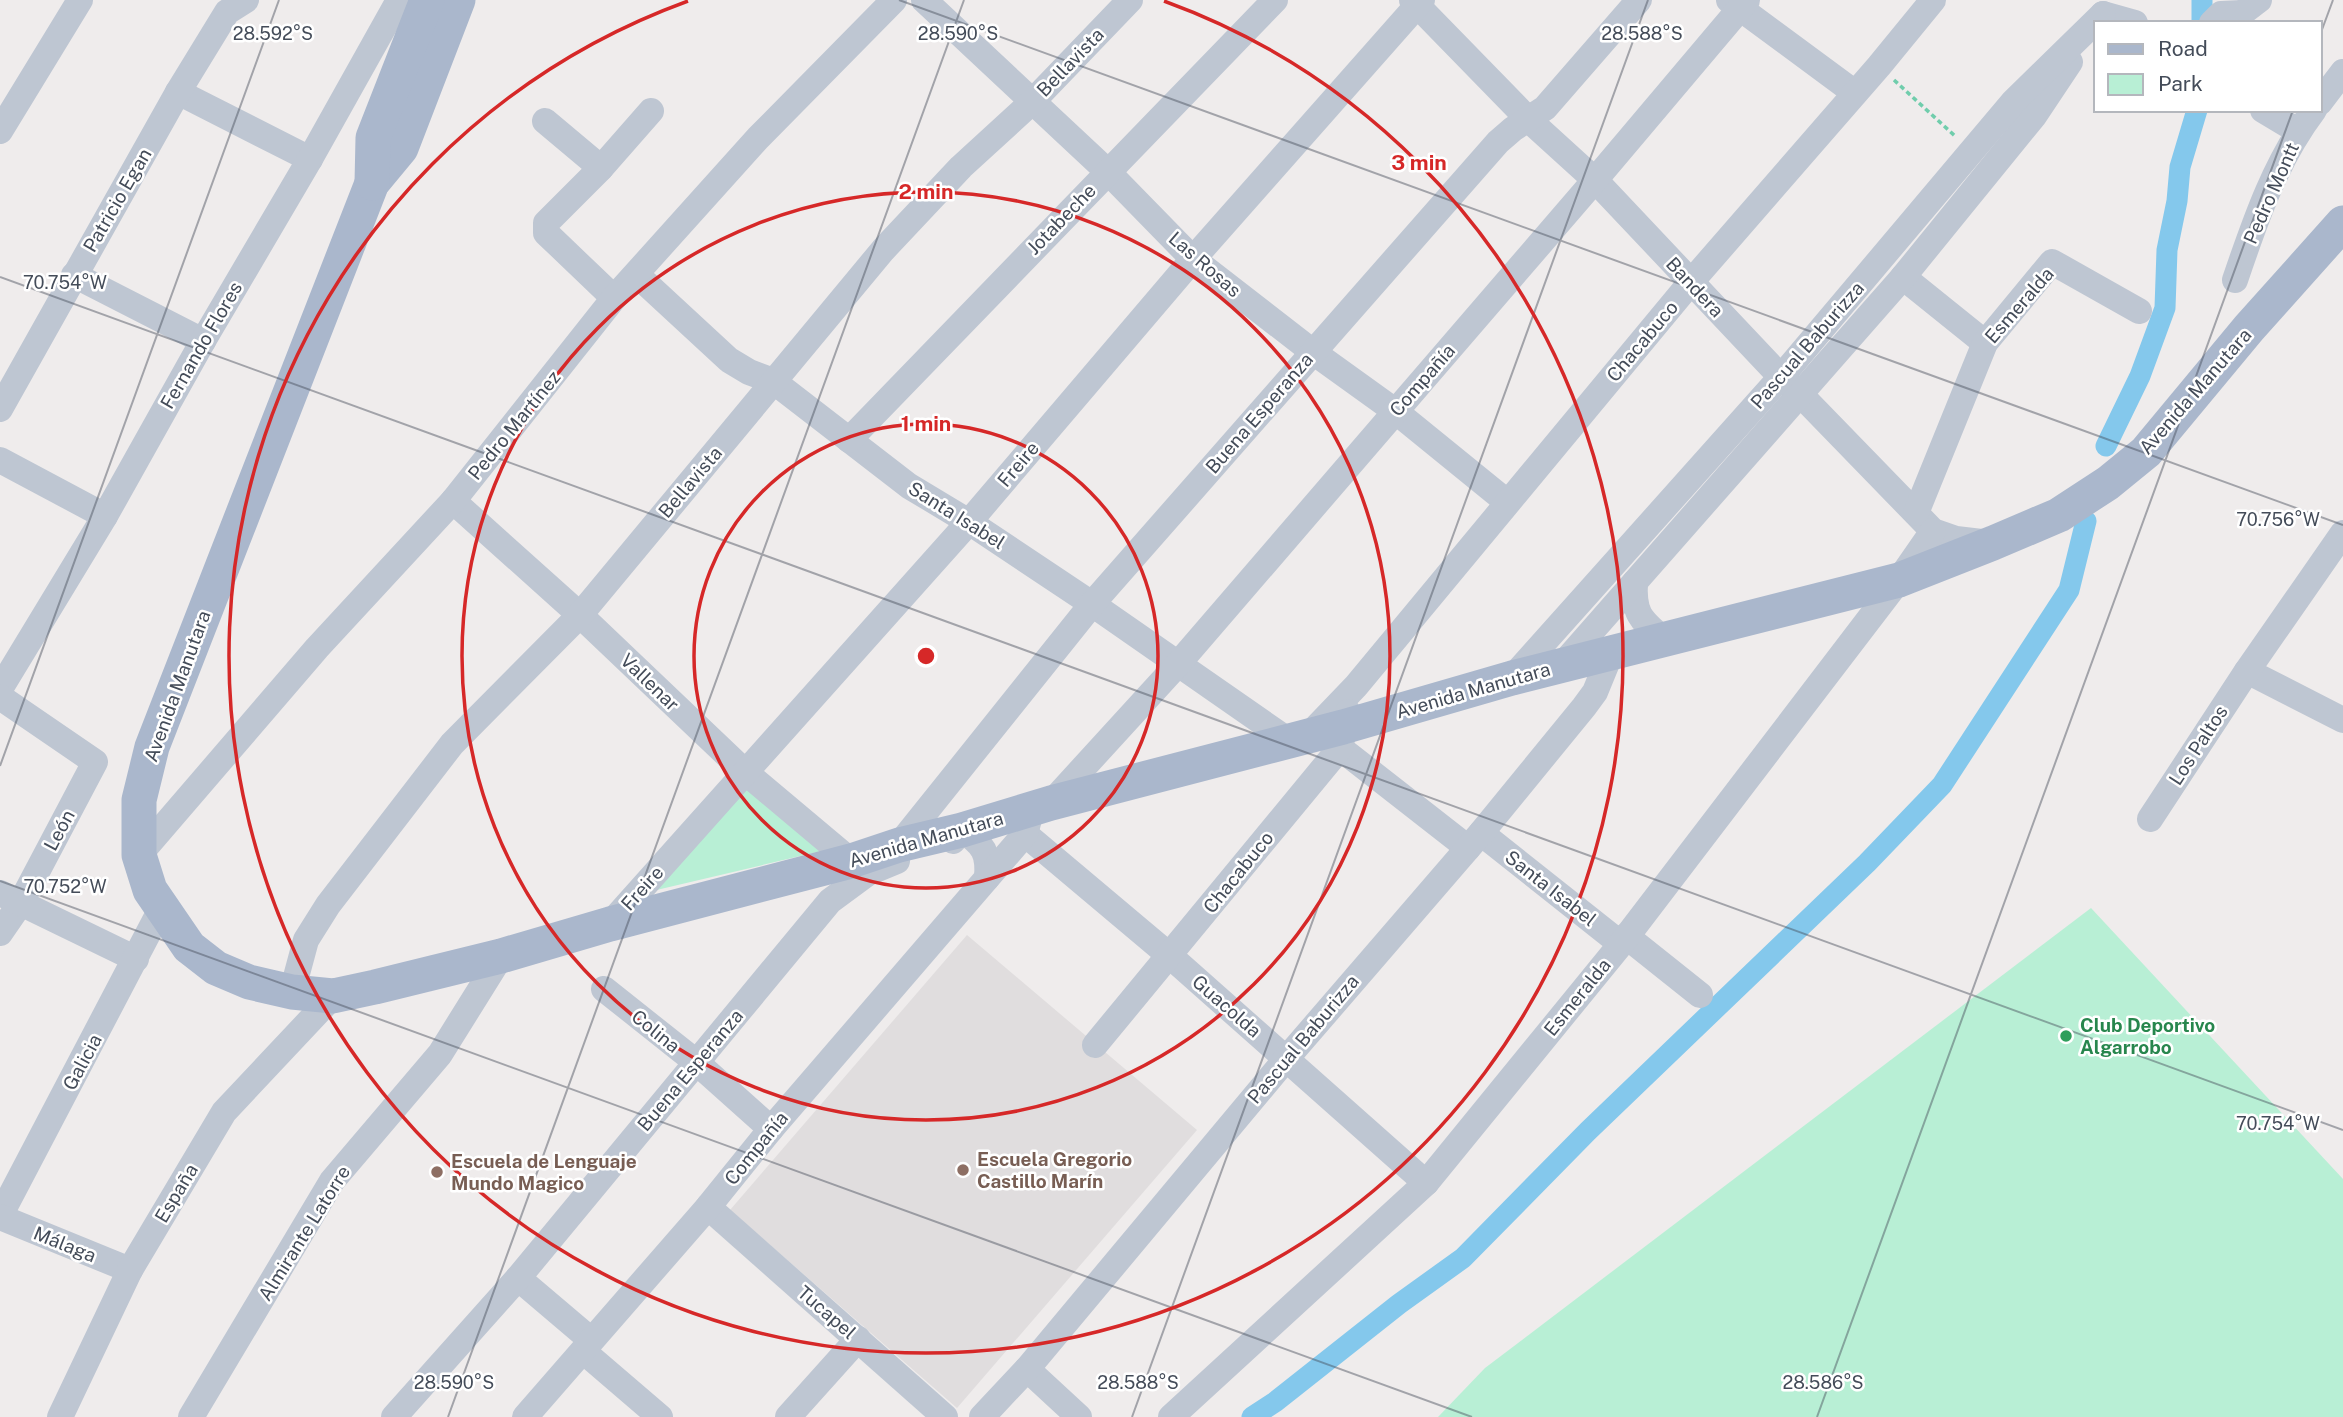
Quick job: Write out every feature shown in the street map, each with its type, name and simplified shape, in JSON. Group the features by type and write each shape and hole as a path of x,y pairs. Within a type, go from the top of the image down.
{"main road":[{"name":"Avenida Manutara","path":"372,183 373,138 427,0"},
{"name":"Avenida Manutara","path":"458,0 401,148 372,183 152,747 139,800 139,855 150,890 189,947 216,968 249,982 292,992 333,996 501,956 610,924 850,861 899,845 1036,815 1103,789 1321,738 1512,678 1899,580 2059,515 2108,483 2146,452 2249,328 2343,223"}],"street":[{"path":"0,131 80,0"},
{"name":"Patricio Egan","path":"0,409 178,92 227,12 246,0"},
{"name":"Fernando Flores","path":"0,689 105,516 399,0"},
{"name":"Pedro Martínez","path":"139,855 317,648 453,501 614,298 758,138 894,0"},
{"name":"Las Rosas","path":"924,0 1107,171 1193,259 1312,352 1395,411 1507,502"},
{"name":"Bellavista","path":"292,992 306,940 328,905 452,744 580,615 883,250 961,167 1032,102 1130,0"},
{"name":"Jotabeche","path":"849,440 1275,0"},
{"name":"Buena Esperanza","path":"899,845 1092,604 1312,352 1498,142 1545,108 1639,0"},
{"name":"Chacabuco","path":"1095,1045 1170,956 1356,687 1691,282 1933,0"},
{"path":"2221,15 2242,13 2259,0"},
{"name":"Bandera","path":"1417,2 1528,119 1595,180 1924,522"},
{"name":"Freire","path":"610,924 970,522 1193,259 1417,2"},
{"path":"1739,3 1855,93"},
{"name":"Compañía","path":"525,1417 708,1207 1036,815 1178,664 1595,180 1739,3"},
{"path":"2102,15 2127,21"},
{"name":"Pascual Baburizza","path":"1562,666 1634,582 2014,101 2094,23"},
{"name":"Pascual Baburizza","path":"1512,678 1790,385 1903,277 2034,116 2094,27"},
{"path":"2322,99 2343,72"},
{"path":"178,92 310,159"},
{"path":"614,298 546,233 545,227 651,110"},
{"path":"2271,112 2306,121"},
{"path":"545,121 601,168"},
{"name":"Pedro Montt","path":"2235,280 2258,212 2306,121"},
{"name":"Esmeralda","path":"1171,1417 1426,1183 1624,940 1899,580 1924,522 1985,343 2052,262 2139,311"},
{"path":"74,275 203,341"},
{"name":"Santa Isabel","path":"637,275 730,360 749,372 773,380 909,486 970,522 1178,664 1321,738 1624,940 1700,995"},
{"path":"1903,277 1985,343"},
{"path":"0,460 105,516"},
{"name":"Vallenar","path":"453,501 580,615 745,772 850,861"},
{"path":"1924,522 1956,539 1993,543"},
{"name":"Los Paltos","path":"2150,819 2247,671 2343,533"},
{"path":"1634,582 1634,599 1642,621 1663,639"},
{"name":"Pascual Baburizza","path":"982,1417 1027,1369 1286,1059 1475,840 1595,692 1611,653"},
{"path":"2247,671 2343,720"},
{"name":"Chacabuco","path":"1321,738 1356,687"},
{"name":"León","path":"0,697 96,762 10,899 0,933"},
{"path":"1094,756 1094,775 1103,789"},
{"name":"Guacolda","path":"1036,815 1170,956 1426,1183"},
{"path":"962,830 973,838 986,855 986,878"},
{"name":"Buena Esperanza","path":"394,1417 518,1278 830,901 868,873 943,846 953,841 962,830"},
{"path":"10,899 136,959"},
{"name":"Galicia","path":"0,1216 162,907"},
{"name":"Almirante Latorre","path":"204,1412 332,1181 440,1054 501,956"},
{"name":"Colina","path":"604,989 696,1062 771,1129"},
{"name":"España","path":"60,1417 130,1270 224,1112 333,996"},
{"name":"Tucapel","path":"708,1207 945,1417"},
{"name":"Málaga","path":"0,1216 130,1270"},
{"path":"518,1278 660,1417"},
{"path":"788,1417 858,1339"},
{"path":"1027,1369 1079,1417"}],"path":[{"path":"1879,66 1973,151"}],"shaded area":[{"name":"Escuela Gregorio Castillo Marín","path":"967,935 1197,1130 957,1408 730,1210"}],"green space":[{"path":"752,779 826,850 648,892"},
{"name":"Club Deportivo Algarrobo","path":"2091,908 2343,1179 2343,1417 1438,1417 1485,1368"}],"waterway":[{"path":"2202,0 2202,21"},
{"path":"2106,446 2140,376 2165,308 2167,250 2177,201 2180,167 2196,112"},
{"path":"1252,1417 1463,1258 1588,1131 1867,863 1942,785 2069,590 2086,521"}],"place":[{"name":"Club Deportivo Algarrobo","path":"2066,1036"},
{"name":"Escuela Gregorio Castillo Marín","path":"963,1170"},
{"name":"Escuela de Lenguaje Mundo Magico","path":"437,1172"}]}
